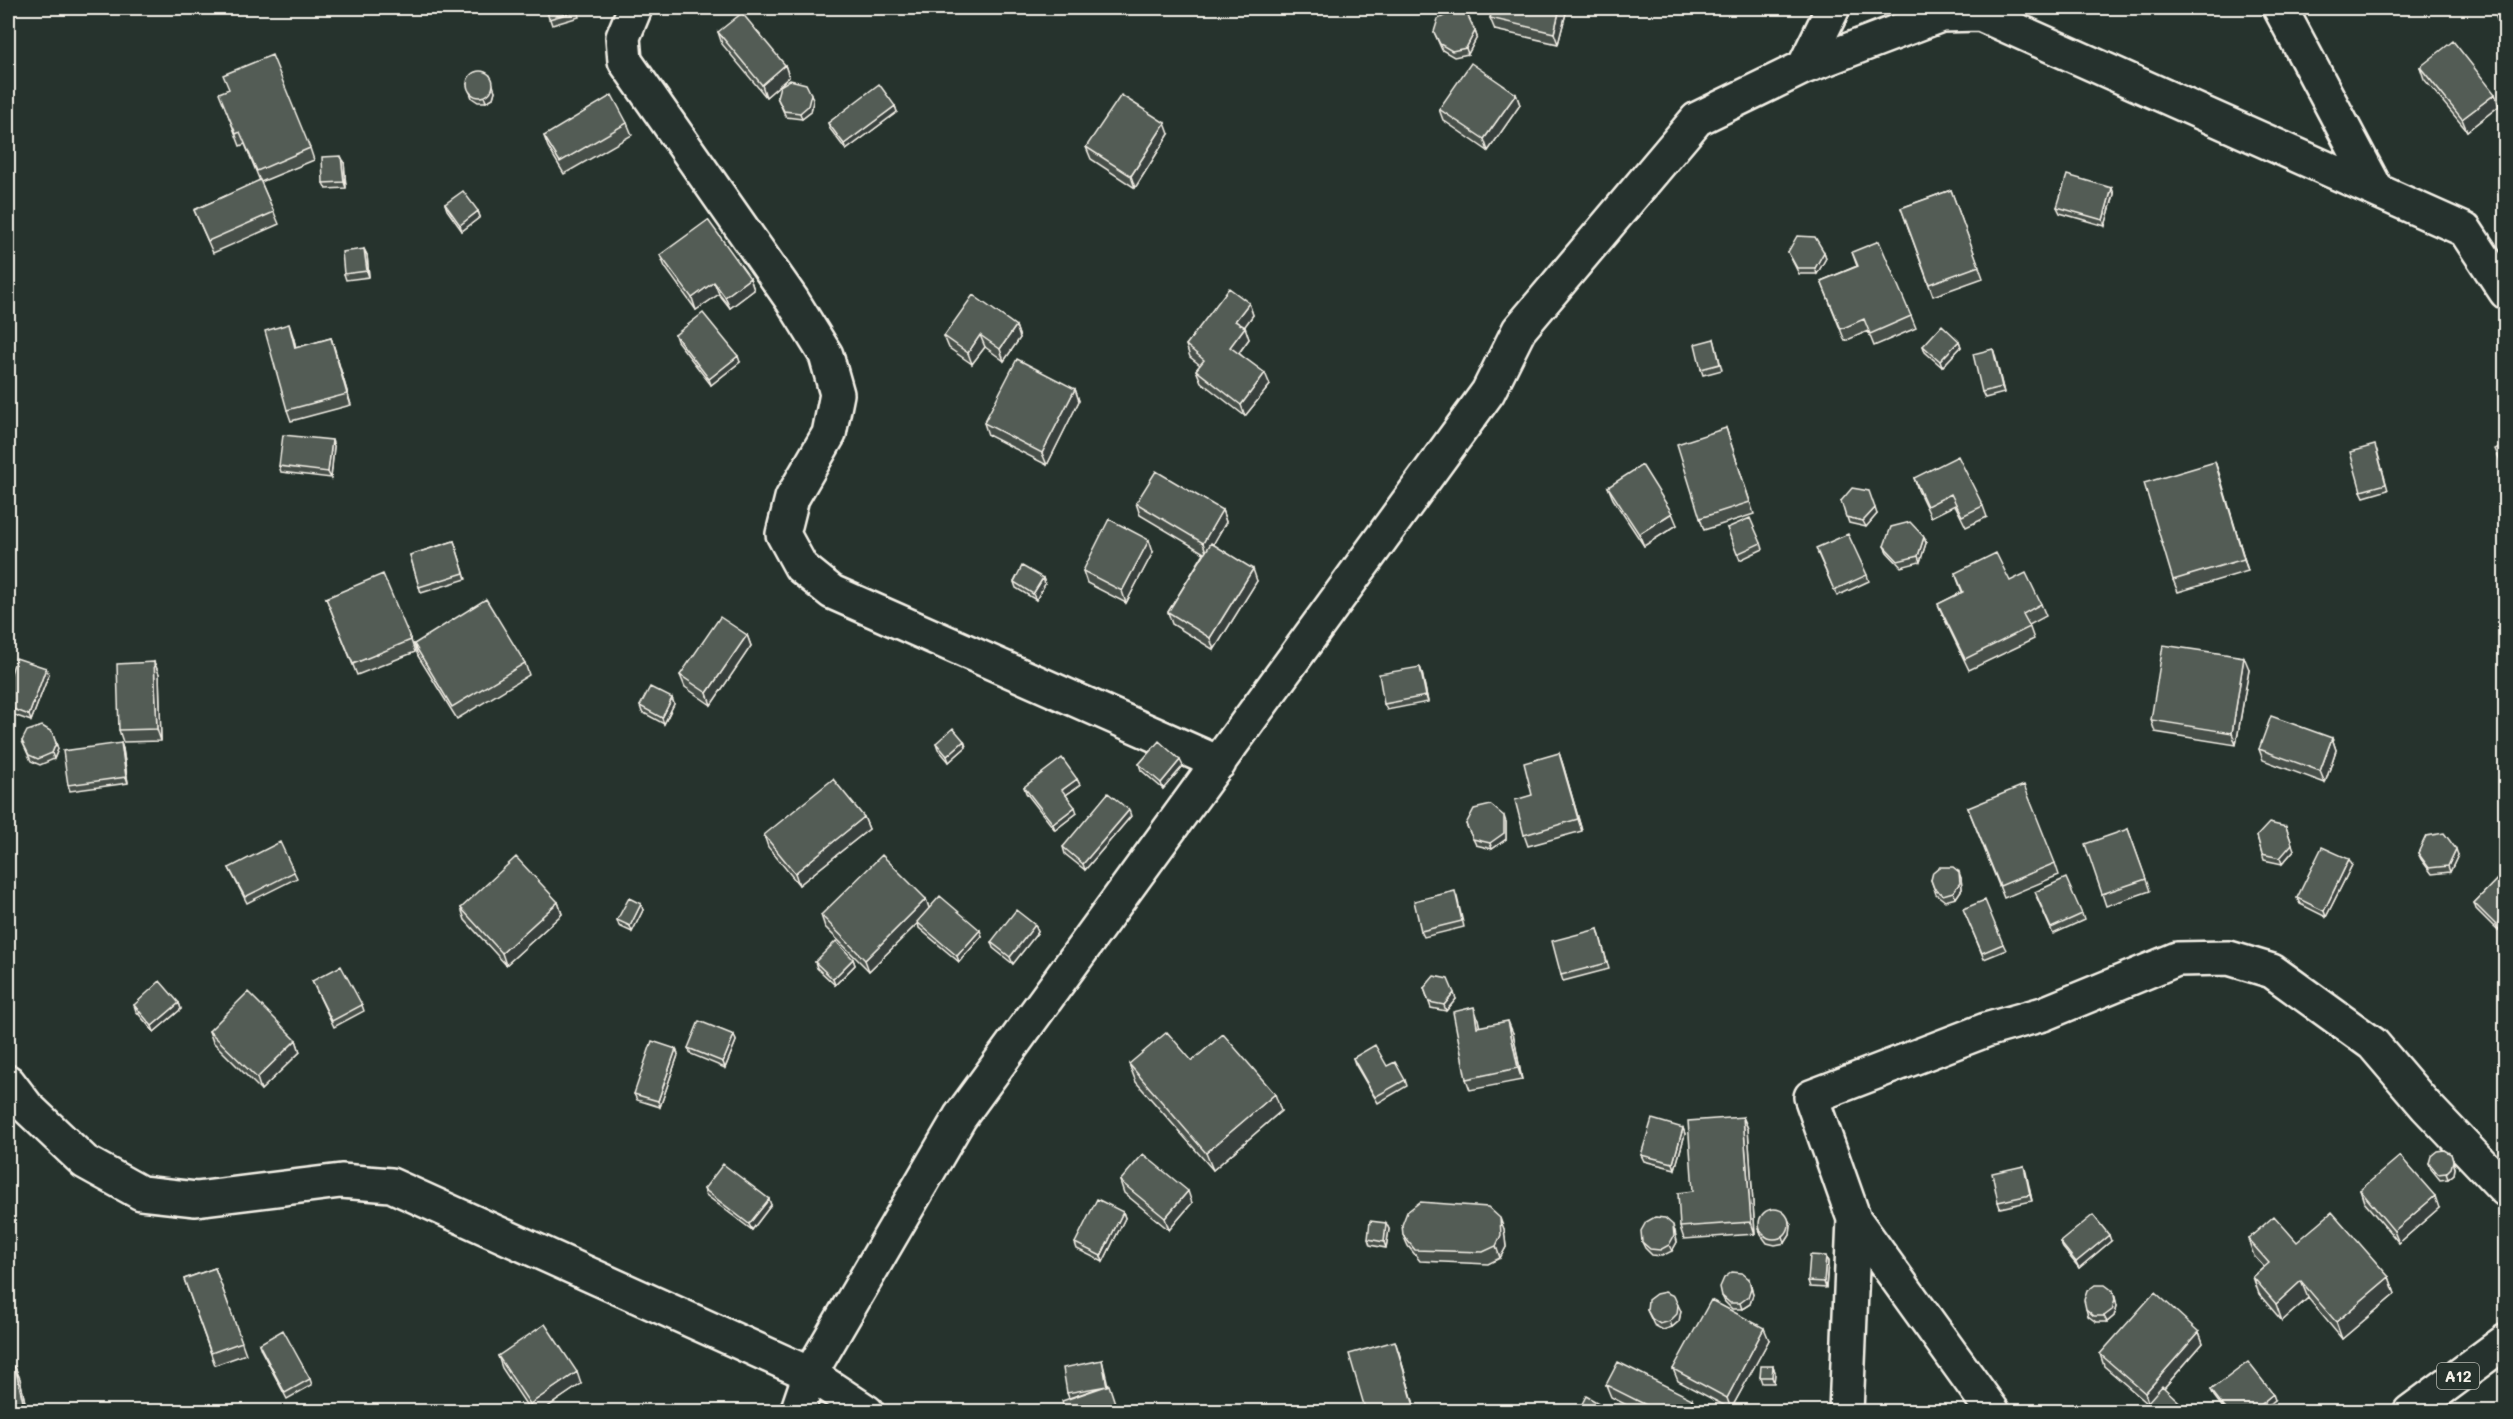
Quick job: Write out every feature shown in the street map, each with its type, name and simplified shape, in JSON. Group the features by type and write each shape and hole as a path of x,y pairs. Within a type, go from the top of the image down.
{"street":[{"path":"635,8 623,37 625,61 792,300 826,355 837,394 829,434 792,498 783,534 801,567 832,592 1219,764"},
{"path":"1804,67 1833,8"},
{"path":"2280,8 2376,189"},
{"path":"797,1412 810,1374 960,1117 1488,392 1518,330 1696,119 1804,67 1941,15 1980,14 2464,230 2505,292"},
{"path":"1993,1412 1854,1219 1811,1097 1986,1030 2043,1014 2177,959 2229,958 2272,971 2373,1044 2426,1106 2505,1190"},
{"path":"8,1082 27,1107 86,1162 141,1193 196,1199 341,1181 392,1185 810,1374 867,1412"},
{"path":"1846,1412 1854,1219"},
{"name":"A12","path":"2410,1412 2505,1341"}],"building":[{"path":"546,8 576,8 577,11 549,19"},
{"path":"1493,8 1560,8 1554,33 1490,18"},
{"path":"2493,8 2505,8 2505,26"},
{"path":"1454,11 1467,14 1475,31 1466,48 1452,51 1440,44 1434,32 1438,19"},
{"path":"742,13 785,65 762,85 718,32"},
{"path":"2453,41 2495,94 2462,119 2420,67"},
{"path":"272,55 310,148 257,171 240,132 236,134 219,93 229,89 223,75"},
{"path":"1471,63 1516,94 1484,139 1439,109"},
{"path":"480,71 489,75 493,84 489,93 480,97 471,93 467,84 471,75"},
{"path":"790,80 806,84 811,94 808,106 800,113 784,111 777,97 780,86"},
{"path":"879,84 895,106 844,144 828,123"},
{"path":"612,95 627,123 560,162 544,136"},
{"path":"1121,95 1165,123 1131,176 1086,147"},
{"path":"341,156 344,182 323,183 322,157"},
{"path":"2067,175 2112,188 2103,220 2057,207"},
{"path":"260,180 274,212 208,241 194,210"},
{"path":"1951,190 1979,266 1929,284 1901,208"},
{"path":"463,191 478,211 460,225 445,204"},
{"path":"708,220 750,278 725,297 714,282 692,298 660,255"},
{"path":"1797,236 1815,237 1824,252 1815,268 1797,268 1788,252"},
{"path":"1879,241 1911,316 1870,334 1864,319 1841,329 1821,281 1858,266 1852,252"},
{"path":"364,249 367,271 344,274 342,252"},
{"path":"1229,288 1249,303 1235,321 1245,327 1230,347 1265,373 1241,405 1196,370 1204,360 1186,345"},
{"path":"973,295 1016,326 1000,349 980,335 968,353 944,336"},
{"path":"703,313 738,356 709,379 675,335"},
{"path":"289,324 295,348 331,338 347,394 287,410 265,331"},
{"path":"1942,325 1959,341 1940,361 1923,346"},
{"path":"1714,339 1720,364 1701,369 1695,344"},
{"path":"1993,349 2002,387 1982,392 1973,354"},
{"path":"1017,359 1075,389 1042,453 984,423"},
{"path":"1726,428 1750,502 1700,518 1677,444"},
{"path":"283,435 332,440 328,472 279,466"},
{"path":"2505,444 2505,471 2495,449"},
{"path":"2375,445 2386,484 2361,491 2350,452"},
{"path":"1958,456 1983,506 1962,516 1951,494 1927,506 1914,478"},
{"path":"2215,462 2244,559 2173,580 2144,483"},
{"path":"1642,465 1672,513 1639,534 1608,487"},
{"path":"1156,471 1222,510 1203,543 1136,503"},
{"path":"1852,488 1869,491 1875,508 1863,521 1846,517 1841,501"},
{"path":"1750,518 1761,543 1737,554 1727,528"},
{"path":"1109,519 1149,540 1122,591 1083,571"},
{"path":"1910,522 1924,537 1918,556 1898,561 1884,546 1891,527"},
{"path":"1848,534 1867,575 1834,590 1816,548"},
{"path":"454,541 464,573 419,587 410,555"},
{"path":"1211,543 1253,569 1210,638 1168,612"},
{"path":"1996,553 2010,581 2026,573 2041,604 2023,614 2030,627 1965,659 1938,604 1963,592 1955,573"},
{"path":"1022,566 1043,578 1033,594 1014,582"},
{"path":"383,574 411,640 353,664 326,598"},
{"path":"486,599 525,663 452,707 414,644"},
{"path":"720,617 747,635 707,693 680,675"},
{"path":"2163,645 2244,657 2232,733 2151,720"},
{"path":"16,658 46,668 29,715 8,707 8,682"},
{"path":"154,662 157,729 119,730 117,664"},
{"path":"1420,667 1426,696 1384,704 1379,674"},
{"path":"650,687 672,698 662,718 640,706"},
{"path":"2271,716 2332,738 2320,771 2259,749"},
{"path":"42,726 52,732 56,743 52,753 38,759 29,755 22,741 27,731"},
{"path":"953,728 964,741 947,756 936,743"},
{"path":"1159,741 1180,760 1161,783 1139,764"},
{"path":"121,743 126,777 68,785 63,751"},
{"path":"1559,753 1578,819 1524,835 1515,800 1532,795 1524,763"},
{"path":"1062,758 1077,779 1062,790 1075,807 1053,824 1024,787"},
{"path":"833,779 864,817 795,873 764,835"},
{"path":"2024,785 2055,863 2000,886 1968,808"},
{"path":"1108,793 1129,810 1083,864 1063,847"},
{"path":"1491,805 1504,816 1504,833 1490,843 1473,839 1466,824 1474,809"},
{"path":"2269,823 2286,827 2292,844 2280,858 2262,854 2257,836"},
{"path":"2128,829 2146,879 2102,894 2085,844"},
{"path":"2444,833 2456,849 2448,866 2429,868 2418,853 2426,836"},
{"path":"280,842 294,872 245,897 229,868"},
{"path":"2322,847 2349,859 2324,911 2297,898"},
{"path":"882,855 926,899 865,960 821,915"},
{"path":"516,857 558,902 502,953 461,908"},
{"path":"1939,867 1953,867 1959,872 1960,883 1953,892 1943,895 1934,888 1931,880 1933,872"},
{"path":"2505,871 2505,915 2496,925 2474,903"},
{"path":"2066,878 2082,914 2051,928 2035,892"},
{"path":"1455,891 1462,921 1421,931 1414,901"},
{"path":"940,896 980,930 957,956 917,922"},
{"path":"629,898 641,904 630,926 617,920"},
{"path":"1985,900 2003,944 1982,953 1963,909"},
{"path":"1016,910 1035,925 1010,957 991,942"},
{"path":"1598,929 1607,963 1561,975 1552,941"},
{"path":"836,941 853,959 833,979 815,962"},
{"path":"341,966 362,1005 332,1021 312,981"},
{"path":"1434,976 1448,979 1454,993 1444,1005 1429,1002 1424,988"},
{"path":"160,981 179,1003 152,1026 134,1005"},
{"path":"248,992 296,1040 257,1078 209,1031"},
{"path":"1474,1007 1477,1027 1508,1021 1518,1068 1466,1079 1453,1012"},
{"path":"699,1021 734,1035 723,1062 688,1048"},
{"path":"1167,1032 1192,1061 1223,1034 1275,1094 1206,1153 1129,1064"},
{"path":"652,1041 676,1049 658,1101 634,1094"},
{"path":"1375,1045 1387,1066 1395,1062 1405,1080 1375,1097 1353,1058"},
{"path":"1743,1117 1751,1222 1680,1227 1678,1193 1693,1191 1688,1121"},
{"path":"1652,1119 1683,1128 1673,1163 1641,1155"},
{"path":"2444,1150 2451,1154 2453,1161 2446,1173 2438,1174 2429,1163 2431,1156 2437,1151"},
{"path":"1143,1154 1188,1191 1165,1218 1120,1181"},
{"path":"2400,1156 2435,1196 2394,1231 2360,1190"},
{"path":"723,1164 769,1199 749,1224 704,1189"},
{"path":"2024,1166 2030,1195 1998,1202 1992,1173"},
{"path":"1097,1199 1123,1212 1101,1256 1075,1243"},
{"path":"1420,1202 1488,1207 1500,1218 1501,1235 1496,1246 1483,1252 1415,1250 1403,1235 1402,1225 1407,1212"},
{"path":"1774,1209 1785,1213 1789,1224 1785,1235 1774,1239 1763,1235 1759,1224 1763,1213"},
{"path":"2332,1212 2389,1277 2336,1322 2301,1281 2276,1304 2253,1277 2269,1263 2248,1239 2274,1216 2297,1242"},
{"path":"2093,1215 2109,1235 2076,1262 2060,1242"},
{"path":"1655,1217 1665,1218 1673,1225 1674,1236 1669,1245 1660,1250 1650,1249 1642,1242 1641,1231 1646,1222"},
{"path":"1370,1221 1386,1223 1384,1242 1368,1239"},
{"path":"1810,1255 1826,1256 1824,1282 1808,1281"},
{"path":"215,1268 242,1342 211,1353 184,1279"},
{"path":"1732,1272 1742,1273 1749,1279 1751,1288 1748,1297 1740,1303 1730,1303 1722,1296 1720,1287 1724,1278"},
{"path":"2095,1285 2105,1285 2113,1291 2115,1300 2112,1310 2104,1316 2094,1316 2086,1309 2084,1300 2087,1291"},
{"path":"1665,1292 1674,1296 1678,1305 1677,1314 1670,1321 1660,1324 1652,1319 1647,1310 1648,1300 1656,1294"},
{"path":"2155,1292 2199,1332 2145,1393 2100,1354"},
{"path":"1711,1300 1764,1328 1727,1398 1673,1369"},
{"path":"545,1324 577,1372 530,1404 498,1356"},
{"path":"283,1330 310,1379 285,1393 259,1344"},
{"path":"1395,1341 1414,1406 1394,1412 1366,1412 1349,1354"},
{"path":"1102,1360 1107,1386 1067,1393 1063,1368"},
{"path":"1618,1362 1692,1399 1686,1412 1660,1412 1606,1385"},
{"path":"2248,1362 2273,1394 2251,1412 2228,1412 2211,1390"},
{"path":"1761,1366 1773,1366 1772,1377 1760,1377"},
{"path":"15,1367 23,1402 8,1405 8,1369"},
{"path":"1109,1385 1118,1412 1065,1412 1062,1401"},
{"path":"2162,1386 2190,1412 2139,1412"},
{"path":"1586,1396 1614,1412 1578,1412"}]}
